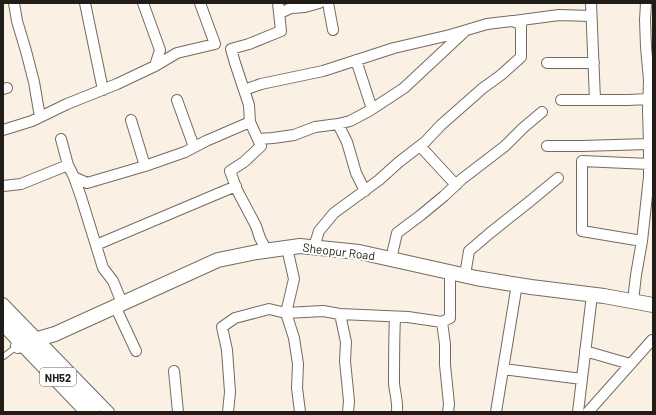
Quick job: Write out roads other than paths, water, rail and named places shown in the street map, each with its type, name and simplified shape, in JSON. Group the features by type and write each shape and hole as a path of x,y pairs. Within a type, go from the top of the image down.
{"highway":[{"name":"NH52","path":"3,320 17,344 79,412"},
{"name":"NH52","path":"17,344 91,412"}],"street":[{"path":"14,3 17,21 34,82 40,116"},
{"path":"84,3 102,90"},
{"path":"143,3 160,50 155,66"},
{"path":"3,130 32,120 117,84 155,66 176,53 215,44 200,3"},
{"path":"267,251 230,171 244,162 261,146 250,122 249,105 231,49 249,44 281,31 278,3"},
{"path":"280,14 291,8 305,7 319,3"},
{"path":"328,3 333,30"},
{"path":"591,3 595,100"},
{"path":"633,302 647,197 649,144 651,131 648,99 651,80 644,20 646,3"},
{"path":"244,90 261,84 322,71 394,48 450,35 487,24 559,15 591,16"},
{"path":"314,247 319,231 334,213 365,191 425,142 441,125 501,75 521,56 521,24 512,21"},
{"path":"258,139 294,135 315,127 338,124 372,109 404,88 466,30"},
{"path":"356,60 372,109"},
{"path":"547,63 594,63"},
{"path":"561,100 648,99"},
{"path":"178,100 194,147"},
{"path":"391,259 397,234 433,206 482,163 505,146 542,112"},
{"path":"131,120 145,166"},
{"path":"74,177 87,183 145,166 185,152 233,128 250,122"},
{"path":"338,124 347,142 356,173 365,191"},
{"path":"61,139 68,165 81,197 103,268 113,281 118,305 136,350"},
{"path":"547,146 649,144"},
{"path":"420,146 456,185"},
{"path":"642,241 582,231 582,161 649,164"},
{"path":"3,186 21,184 68,165"},
{"path":"465,275 469,250 558,178"},
{"path":"96,245 236,186"},
{"name":"Sheopur Road","path":"17,344 55,334 218,260 300,246 359,252 465,275 653,305"},
{"path":"287,248 294,278 286,313 294,338 298,364 297,388 300,412"},
{"path":"228,412 230,392 227,350 222,327 235,318 269,309 286,313 323,311 340,314 408,317 442,322 450,318 450,272"},
{"path":"496,412 517,284"},
{"path":"578,412 592,295"},
{"path":"3,303 17,344 109,412"},
{"path":"340,314 346,342 345,361 348,412"},
{"path":"395,317 394,386 397,412"},
{"path":"442,322 445,344 445,365 449,404 448,412"},
{"path":"588,412 652,340"},
{"path":"585,351 630,364"},
{"path":"503,369 582,379"},
{"path":"174,371 178,412"}]}
